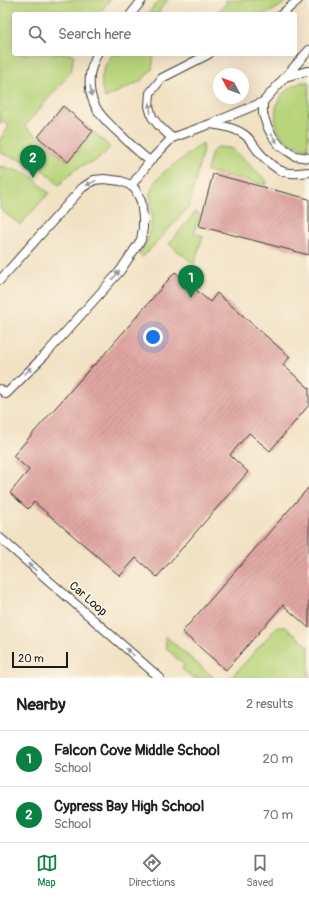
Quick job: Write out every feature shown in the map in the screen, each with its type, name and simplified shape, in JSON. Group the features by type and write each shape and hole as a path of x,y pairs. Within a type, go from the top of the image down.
{"lane":[{"path":"133,12 142,0"},
{"path":"284,12 298,0"},
{"path":"131,186 150,160 172,138 263,102 309,50"},
{"path":"96,56 90,75 90,92 96,109 108,124 142,155 150,160"},
{"path":"172,138 152,118 149,106 150,93 162,78 205,56"},
{"path":"285,77 309,71"},
{"path":"263,102 263,114 267,126 280,146 295,156 309,158"},
{"path":"210,124 234,129 247,136 264,158 284,172 309,172"},
{"path":"0,280 82,188 94,180 104,179 121,181 135,189 141,201 143,216 141,240 120,271 46,354 3,391 0,400"},
{"name":"Car Loop","path":"0,538 160,678"}],"green space":[{"path":"0,0 110,0 100,12 12,12 12,56 74,56 71,72 25,126 68,162 93,131 110,147 101,157 73,171 59,185 37,165 0,153 0,139 9,127 3,120 0,124"},
{"path":"160,0 168,0 159,11 160,12 149,12"},
{"path":"225,0 287,0 270,12 218,12 227,2"},
{"path":"111,56 154,56 152,69 141,81 105,98 102,86 102,75"},
{"path":"302,82 309,82 308,149 288,142 279,132 276,118 277,105 280,98 292,86"},
{"path":"203,143 203,149 189,207 143,257 139,254 147,241 152,221 150,194 154,183 163,173"},
{"path":"217,147 230,148 235,151 267,181 266,185 207,171 212,152"},
{"path":"0,166 29,174 49,193 20,225 0,209"},
{"path":"195,212 200,214 194,233 203,236 194,264 169,244"},
{"path":"277,627 286,627 309,647 309,678 231,678"},
{"path":"165,636 214,678 193,678 182,669 184,665 166,648"}],"building":[{"path":"63,106 93,131 68,162 38,137"},
{"path":"213,174 309,199 309,255 199,226"},
{"path":"175,272 210,302 217,293 290,357 283,365 309,388 309,405 270,451 249,433 230,455 248,472 157,577 136,558 120,576 34,502 28,509 10,493 29,470 13,456 94,364 95,365"},
{"path":"309,487 309,628 283,605 226,670 182,632"}],"place":[{"name":"Cypress Bay High School","path":"33,178"},
{"name":"Falcon Cove Middle School","path":"191,298"}]}
